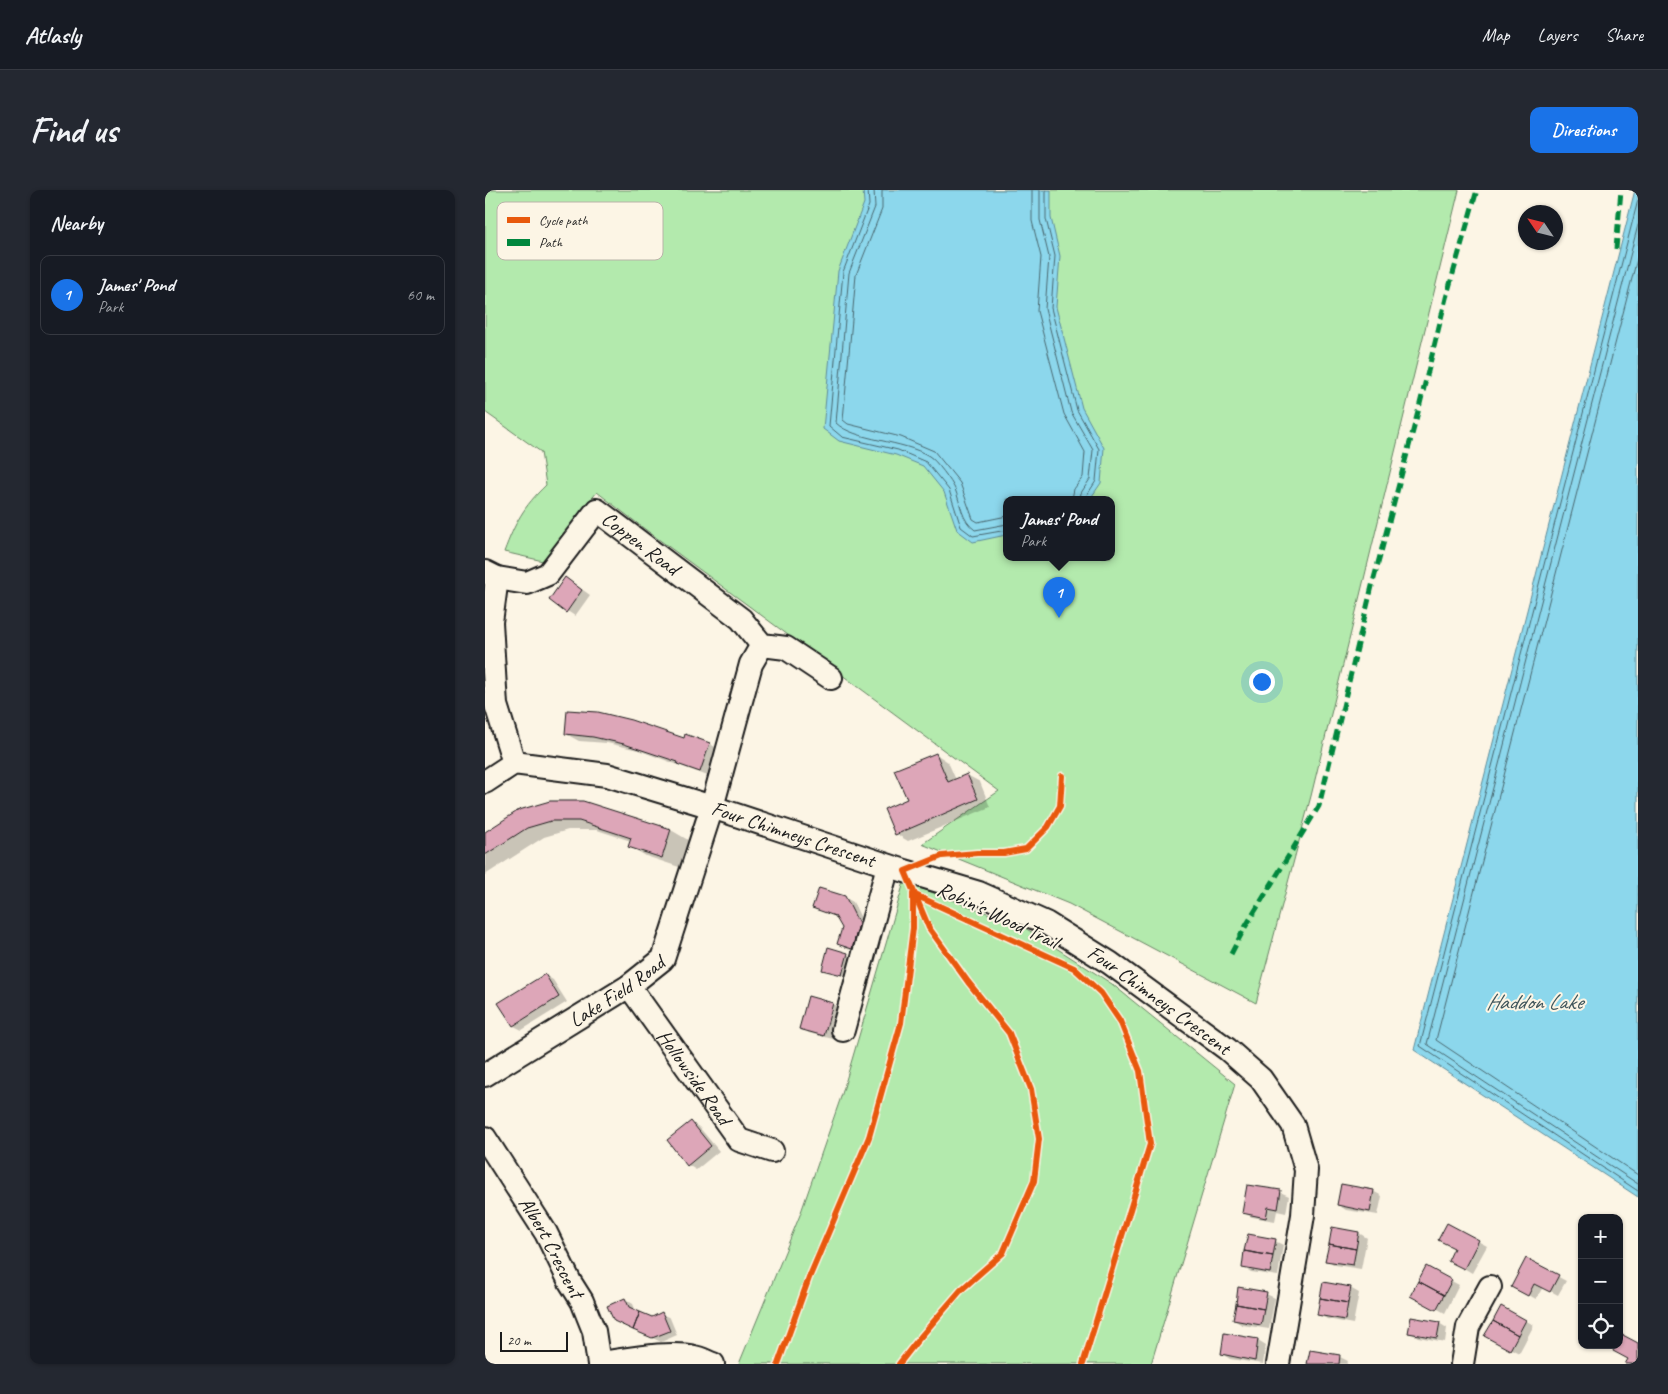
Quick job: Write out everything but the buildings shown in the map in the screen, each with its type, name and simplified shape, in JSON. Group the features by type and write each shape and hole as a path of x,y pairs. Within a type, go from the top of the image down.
{"street":[{"name":"Coppen Road","path":"514,763 496,705 491,622 491,575 527,583 548,574 597,510 741,619 762,645"},
{"path":"712,808 751,664 762,645 786,648 831,678"},
{"path":"485,782 514,763"},
{"name":"Four Chimneys Crescent","path":"514,763 607,775 888,866 979,893 1046,923 1110,963 1227,1049 1261,1079 1293,1125 1306,1170 1303,1215 1278,1364"},
{"name":"Lake Field Road","path":"485,1075 629,986 663,959 712,808"},
{"path":"843,1030 888,866"},
{"name":"Hollowside Road","path":"629,986 739,1140 772,1151"},
{"name":"Albert Crescent","path":"485,1138 546,1233 570,1282 582,1301 594,1331 599,1364"},
{"path":"1462,1364 1468,1327 1490,1287"},
{"path":"599,1364 643,1357 682,1355 695,1357 713,1364"}],"green space":[{"path":"485,190 1459,190 1311,796 1256,1003 1069,904 922,844 999,791 597,492 543,561 504,552 521,516 531,501 546,485 541,452 485,412"},
{"path":"904,882 1022,926 1112,984 1235,1084 1151,1364 739,1364 800,1215 842,1094"}],"water":[{"path":"863,190 1051,190 1051,218 1060,256 1056,307 1082,408 1104,448 1101,483 1092,496 1003,496 1003,536 973,542 957,530 944,492 923,466 896,455 839,441 823,429 838,271 864,203"},
{"name":"Haddon Lake","path":"1635,190 1638,190 1638,1197 1414,1050"}],"marked path":[{"path":"1231,954 1244,929 1319,806 1372,586 1446,298 1477,190"},
{"path":"1616,249 1621,190"}],"cycle path":[{"path":"899,1364 961,1290 1003,1253 1034,1181 1039,1139 1031,1089 1009,1033 968,982 929,928 905,871 942,856 1004,853 1026,849 1048,827 1060,806 1062,776"},
{"name":"Robin's Wood Trail","path":"778,1364 809,1278 869,1137 901,1023 913,928 913,894 1074,968 1101,993 1120,1021 1140,1071 1150,1144 1083,1364"}],"place":[{"name":"James' Pond","path":"1059,618"}]}
